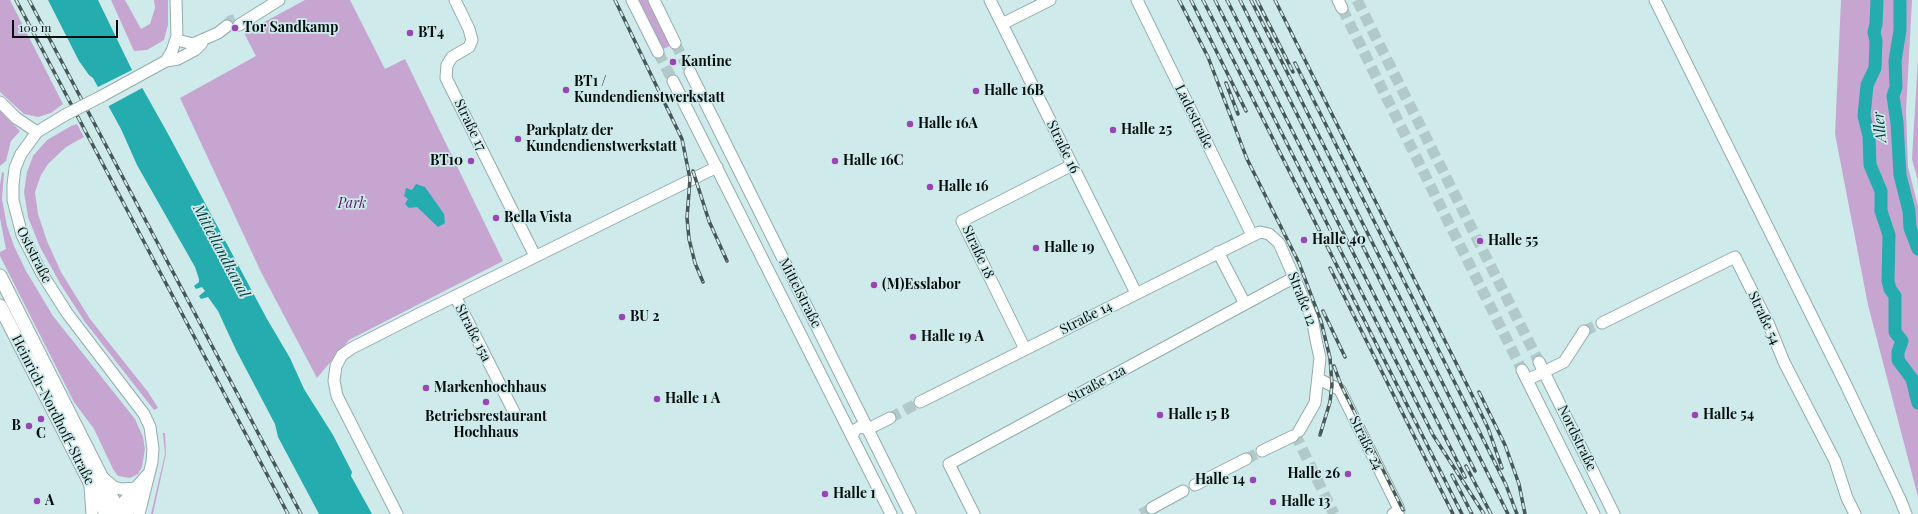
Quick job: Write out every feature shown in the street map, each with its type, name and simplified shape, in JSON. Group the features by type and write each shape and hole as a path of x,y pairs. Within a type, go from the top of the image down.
{"main road":[{"name":"Heinrich-Nordhoff-Straße","path":"0,276 95,479"},
{"name":"Heinrich-Nordhoff-Straße","path":"0,306 95,479 116,513"}],"street":[{"path":"166,61 176,40 178,23 176,0"},
{"path":"176,40 194,44 203,41 279,0"},
{"name":"Straße 17","path":"455,0 469,29 472,40 469,47 452,57 446,65 446,78 535,256"},
{"path":"632,0 658,52"},
{"path":"654,0 675,43"},
{"name":"Straße 16","path":"990,0 1136,293"},
{"path":"1002,24 1050,0"},
{"name":"Ladestraße","path":"1137,0 1252,235"},
{"path":"1655,0 1847,387 1906,514"},
{"path":"166,61 178,59 195,50 203,41"},
{"name":"Oststraße","path":"141,491 150,471 153,443 150,428 144,414 67,313 30,254 17,220 13,193 15,168 21,154 37,132 65,115 166,61"},
{"name":"Mittelstraße","path":"690,72 910,514"},
{"name":"Mittelstraße","path":"673,81 890,514"},
{"path":"0,102 16,118 37,132"},
{"path":"397,514 337,396 334,381 336,366 342,355 352,348 455,296 717,167 722,170 729,170 733,164 732,157"},
{"name":"Straße 18","path":"1025,349 962,221 1072,165"},
{"path":"753,238 768,230"},
{"name":"Straße 12","path":"1252,235 1260,232 1269,234 1279,243 1312,318 1320,358 1319,380 1315,403 1296,434 1262,451"},
{"name":"Straße 14","path":"920,402 1252,235"},
{"path":"1218,252 1245,304"},
{"name":"Straße 54","path":"1602,323 1735,257 1769,325 1784,362 1835,461 1847,498 1855,514"},
{"name":"Straße 12a","path":"974,514 949,464 1294,277"},
{"name":"Straße 15a","path":"455,296 514,412"},
{"path":"794,321 810,312"},
{"path":"1542,367 1564,362 1584,331"},
{"name":"Nordstraße","path":"1593,512 1525,375 1542,367 1614,514"},
{"name":"Straße 24","path":"1319,380 1340,390 1400,510 1393,514"},
{"path":"870,433 890,418"},
{"path":"860,427 870,433 870,444 865,447 861,448 854,441 855,430 860,427"},
{"path":"1195,485 1246,458"},
{"path":"92,514 95,479"},
{"name":"Heinrich-Nordhoff-Straße","path":"95,479 121,489 141,491"},
{"path":"116,513 141,491"},
{"path":"139,514 141,491"},
{"path":"1152,508 1183,491"},
{"path":"1593,512 1609,502"}],"green space":[{"path":"0,0 10,0 63,104 51,113 38,117 24,114 0,92"},
{"path":"111,0 125,0 141,29 150,24 155,8 154,0 168,0 168,25 164,40 147,50 134,51"},
{"name":"Park","path":"305,0 350,0 385,69 405,59 503,261 349,340 317,378 261,272 180,98 256,56 244,33"},
{"path":"639,0 649,0 672,45 663,49"},
{"path":"1841,0 1912,0 1906,111 1908,167 1918,206 1918,497 1868,305 1835,134"},
{"path":"1918,59 1918,181 1912,159"},
{"path":"0,111 20,131 11,141 6,161 0,166"},
{"path":"77,124 84,137 66,147 48,164 41,175 35,192 38,214 47,241 61,272 90,319 148,392 158,408 154,410 85,322 61,285 40,247 28,217 24,192 27,172 33,156 47,140"},
{"path":"2,172 4,173 2,199 7,226 14,246 26,271 53,316 135,419 143,437 145,449 142,467 138,474 130,478 118,476 113,469 94,429 74,402 0,256 0,252 6,249 0,218 0,185"},
{"path":"163,433 165,433 166,454 153,514 151,514 165,454"}],"water":[{"name":"Mittellandkanal","path":"48,0 98,0 131,68 267,319 290,358 304,389 333,435 352,472 351,476 372,514 319,514 278,437 275,424 236,350 218,311 208,297 201,299 199,296 205,291 202,287 196,289 194,286 199,282 195,267 137,165 121,129 93,78 79,61"},
{"path":"416,184 425,187 444,214 445,223 438,227 417,207 409,208 405,204 408,199 404,196 406,188 412,190"}],"pier":[{"path":"134,69 144,87 107,107 96,88"}],"waterway":[{"path":"1877,0 1876,24 1874,32 1876,41 1875,68 1867,85 1864,116 1869,136 1870,165 1881,191 1881,211 1889,235 1888,281 1890,289 1895,296 1895,332 1902,341 1898,352 1898,360 1912,379 1918,403"},
{"name":"Aller","path":"1900,0 1900,30 1895,61 1896,87 1893,96 1897,123 1900,175 1909,211 1910,228 1918,249"}],"tunnel":[{"path":"1357,0 1539,362"},
{"path":"1342,8 1522,370"},
{"path":"227,26 230,21 237,19"},
{"path":"675,43 690,72"},
{"path":"658,52 673,81"},
{"path":"1584,331 1602,323"},
{"path":"890,418 920,402"},
{"path":"1295,434 1334,514"},
{"path":"1246,459 1262,451"},
{"path":"1141,514 1152,508"}],"railway":[{"path":"16,0 288,514"},
{"path":"29,0 301,514"},
{"path":"615,0 682,139 690,179 687,218 689,239 695,263 703,282"},
{"path":"1179,0 1208,57 1247,159 1299,263 1321,321 1330,358 1332,385 1330,402 1320,435"},
{"path":"1191,0 1246,111"},
{"path":"1203,0 1462,514"},
{"path":"1215,0 1433,435 1484,514"},
{"path":"1227,0 1465,477"},
{"path":"1240,0 1475,471"},
{"path":"1251,0 1508,514"},
{"path":"1257,0 1293,72"},
{"path":"1275,0 1475,401 1488,428 1502,468"},
{"path":"1295,63 1506,485 1517,514"},
{"path":"1226,83 1238,114"},
{"path":"693,171 709,221 727,261"},
{"path":"1330,268 1453,514"},
{"path":"1323,311 1345,357"},
{"path":"1334,366 1341,385 1403,510"},
{"path":"1479,392 1505,445 1519,484 1525,514"},
{"path":"1466,466 1491,514"},
{"path":"1452,475 1472,514"}],"place":[{"name":"Tor Sandkamp","path":"235,28"},
{"name":"BT4","path":"410,33"},
{"name":"Kantine","path":"673,62"},
{"name":"BT1 / Kundendienstwerkstatt","path":"566,90"},
{"name":"Halle 16B","path":"976,91"},
{"name":"Halle 16A","path":"910,124"},
{"name":"Halle 25","path":"1113,130"},
{"name":"Parkplatz der Kundendienstwerkstatt","path":"518,139"},
{"name":"BT10","path":"471,161"},
{"name":"Halle 16C","path":"835,161"},
{"name":"Halle 16","path":"930,187"},
{"name":"Bella Vista","path":"496,218"},
{"name":"Halle 40","path":"1304,240"},
{"name":"Halle 55","path":"1480,241"},
{"name":"Halle 19","path":"1036,248"},
{"name":"(M)Esslabor","path":"874,285"},
{"name":"BU 2","path":"622,317"},
{"name":"Halle 19 A","path":"913,337"},
{"name":"Markenhochhaus","path":"426,388"},
{"name":"Halle 1 A","path":"657,399"},
{"name":"Betriebsrestaurant Hochhaus","path":"486,402"},
{"name":"Halle 15 B","path":"1160,415"},
{"name":"Halle 54","path":"1695,415"},
{"name":"C","path":"41,419"},
{"name":"B","path":"29,426"},
{"name":"Halle 26","path":"1348,474"},
{"name":"Halle 14","path":"1253,480"},
{"name":"Halle 1","path":"825,494"},
{"name":"A","path":"37,501"},
{"name":"Halle 13","path":"1273,502"}]}
